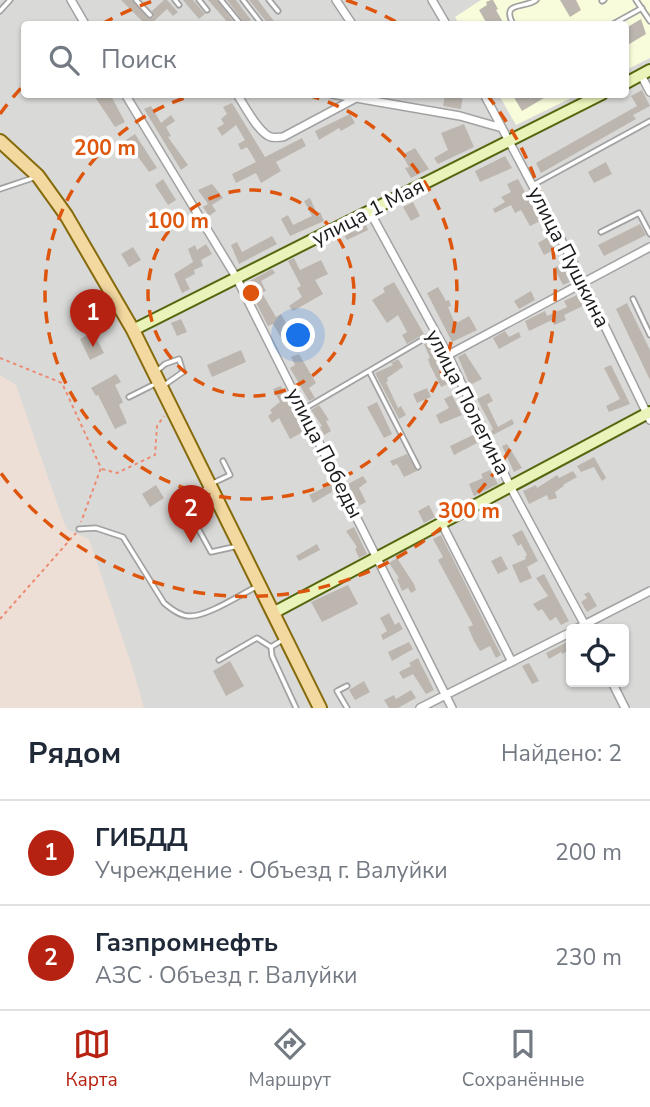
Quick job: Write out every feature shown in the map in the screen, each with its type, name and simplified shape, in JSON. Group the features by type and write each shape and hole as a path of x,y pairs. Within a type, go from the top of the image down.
{"main road":[{"path":"629,81 645,73"},
{"name":"улица 1 Мая","path":"133,330 594,98"},
{"path":"0,141 38,176 66,215 133,330 320,708"},
{"path":"274,613 649,415"}],"street":[{"path":"71,0 83,21"},
{"path":"336,0 350,21"},
{"path":"432,0 444,21"},
{"path":"645,73 650,92"},
{"name":"улица Победы","path":"127,98 236,277 452,708"},
{"path":"240,98 265,134 272,138 283,137 356,99"},
{"path":"351,98 460,116 503,128"},
{"name":"улица Пушкина","path":"486,98 584,282 649,415"},
{"name":"улица Полегина","path":"370,212 448,355 511,488 584,624"},
{"path":"448,355 650,247"},
{"path":"442,524 512,662"},
{"path":"591,624 650,591"},
{"path":"421,708 566,635"},
{"path":"614,687 625,708"}],"lane":[{"path":"0,11 10,0"},
{"path":"136,0 150,15"},
{"path":"175,0 179,5"},
{"path":"199,0 207,9"},
{"path":"221,0 238,21"},
{"path":"243,0 259,21"},
{"path":"269,0 278,11"},
{"path":"512,21 509,15 514,6 531,4 536,0"},
{"path":"636,0 650,21"},
{"path":"618,21 642,8"},
{"path":"533,185 650,121"},
{"path":"0,188 38,176"},
{"path":"601,232 639,213 650,234"},
{"path":"633,299 650,335"},
{"path":"304,409 434,332"},
{"path":"129,397 158,380 183,372 179,359 174,360 158,380"},
{"path":"369,371 418,467"},
{"path":"223,461 230,475 209,484 188,510 211,552 240,546"},
{"path":"79,528 96,528 123,537 164,603 173,611 188,616 201,614 260,585"},
{"path":"219,660 257,638 271,647"},
{"path":"271,647 286,638"},
{"path":"271,647 272,656 296,708"},
{"path":"347,686 337,691 347,708"}],"path":[{"path":"0,358 62,383 101,468 79,528 0,619"},
{"path":"101,468 117,473 155,455 157,426 171,405"}],"shaded area":[{"path":"0,0 650,0 650,708 0,708"},
{"path":"481,0 650,0 650,58 629,68 629,21 457,21 455,17"},
{"path":"501,98 571,98 516,125"},
{"path":"0,375 16,385 64,523 68,530 89,539 144,708 0,708"}],"building":[{"path":"121,0 132,0 149,19 154,17 152,11 164,0 178,12 173,16 167,9 154,21 142,21"},
{"path":"183,0 193,0 205,14 199,19"},
{"path":"208,0 217,0 233,21 226,21"},
{"path":"227,0 236,0 251,20 243,21"},
{"path":"249,0 258,0 274,21 266,21"},
{"path":"493,0 502,21 485,21 479,10 487,5 486,2"},
{"path":"560,0 576,0 581,10 570,17"},
{"path":"641,19 646,34 629,44 629,26"},
{"path":"642,90 650,106 633,115 636,119 541,173 536,163 637,106 631,96"},
{"path":"96,98 112,98 125,122 115,127"},
{"path":"444,98 462,98 461,109 443,106"},
{"path":"514,98 544,98 522,111"},
{"path":"232,103 265,157 302,138 306,146 276,162 281,171 261,183 256,173 236,183 232,174 256,162 247,147 241,150 238,144 245,140 236,125 222,136 217,128 224,124 221,119 227,114 223,107"},
{"path":"151,106 161,123 171,115 175,121 166,127 171,136 168,137 188,165 181,170 144,109"},
{"path":"350,114 355,123 341,131 339,128 319,140 315,131"},
{"path":"464,124 474,147 438,164 434,158 448,150 441,133"},
{"path":"135,134 157,168 149,172 126,140"},
{"path":"415,148 429,169 411,178 405,168 409,167 402,155"},
{"path":"505,156 512,168 480,182 475,171"},
{"path":"606,162 612,174 594,183 588,172"},
{"path":"163,179 176,200 168,205 155,185"},
{"path":"518,179 540,221 530,226 521,210 515,213 511,205 495,213 493,209 505,202 501,197 511,192 507,184"},
{"path":"212,184 223,198 212,205 216,211 209,216 203,207 208,204 198,190"},
{"path":"310,198 317,214 320,212 324,221 290,236 281,219 288,215 293,225 312,216 304,201"},
{"path":"413,202 420,216 411,221 403,207"},
{"path":"365,222 368,230 347,240 343,233"},
{"path":"640,224 646,235 604,256 598,245"},
{"path":"272,236 277,244 239,264 231,245 237,242 242,252"},
{"path":"548,237 554,250 544,255 538,243"},
{"path":"206,244 212,254 201,260 203,266 194,270 195,274 185,279 190,289 182,293 174,274 193,262 188,249 195,245 197,250"},
{"path":"133,247 141,260 129,267 121,254"},
{"path":"294,258 300,270 321,260 328,274 315,280 323,294 293,311 289,306 302,297 297,288 301,286 288,261"},
{"path":"563,263 572,281 563,285 554,268"},
{"path":"272,269 275,273 261,281 266,291 262,293 276,317 281,314 293,336 283,341 273,324 268,326 246,283"},
{"path":"394,282 424,334 407,344 402,335 407,332 398,315 387,323 372,300 385,292 383,288"},
{"path":"438,287 446,301 449,300 451,306 448,307 455,324 469,316 477,330 452,342 427,293"},
{"path":"531,291 535,300 519,309 514,301"},
{"path":"577,295 583,306 564,315 566,320 554,325 552,320 529,331 525,321 545,311 547,316 567,307 564,301"},
{"path":"627,303 650,350 650,380 616,309"},
{"path":"181,319 187,332 177,336 171,323"},
{"path":"505,331 509,337 519,332 521,337 499,349 493,338"},
{"path":"93,332 104,353 90,360 80,339"},
{"path":"433,341 442,357 439,358 448,384 441,387 428,359 430,358 424,344"},
{"path":"241,350 246,362 212,377 207,365"},
{"path":"465,353 482,379 470,385 458,357"},
{"path":"299,354 316,383 309,388 315,398 309,401 290,368 295,365 291,357"},
{"path":"398,359 403,367 387,378 386,382 398,408 401,406 406,415 399,419 375,373 393,365 391,363"},
{"path":"611,365 630,404 609,412 606,406 620,399 604,368"},
{"path":"116,374 121,382 115,385 123,402 119,405 127,423 115,429 98,395 96,396 91,388"},
{"path":"281,386 303,432 290,439 279,418 272,423 268,416 272,413 270,410 280,402 273,389"},
{"path":"427,388 431,397 417,403 413,394"},
{"path":"489,393 493,401 487,404 498,427 512,419 514,424 493,435 493,429 477,399"},
{"path":"452,395 462,415 440,424 436,415 449,408 444,399"},
{"path":"377,402 392,434 384,438 367,407"},
{"path":"319,405 329,420 326,421 331,431 324,435 320,427 322,426 311,410"},
{"path":"473,435 477,443 454,455 450,446"},
{"path":"507,444 522,468 514,472 502,446"},
{"path":"407,454 417,471 404,477 397,464 393,466 390,461"},
{"path":"594,457 606,478 602,481 594,467 581,472 577,466"},
{"path":"490,470 498,484 474,496 469,484 483,478 481,474"},
{"path":"573,471 577,477 555,492 557,498 549,500 547,495 529,504 523,491 536,485 537,488 557,475 559,478"},
{"path":"363,476 367,482 359,488 366,502 358,506 348,484"},
{"path":"331,484 335,490 313,503 309,495"},
{"path":"156,485 164,498 150,507 142,494"},
{"path":"429,505 435,517 424,523 418,511"},
{"path":"354,527 367,554 359,558 355,549 357,547 346,531"},
{"path":"522,530 538,561 527,567 532,578 520,583 512,565 526,559 527,555 512,535"},
{"path":"441,535 501,655 496,658 490,646 480,651 474,641 468,627 473,625 438,560 443,557 433,539"},
{"path":"317,544 320,550 299,561 296,556"},
{"path":"501,556 508,569 498,574 491,561"},
{"path":"397,558 414,584 416,590 411,593 408,588 402,591 397,579 399,578 389,563"},
{"path":"544,574 569,621 561,625 556,617 550,621 542,609 538,611 533,604 548,596 536,578"},
{"path":"348,585 358,604 322,622 311,602"},
{"path":"589,592 597,606 587,612 581,602 587,598 584,594"},
{"path":"389,613 395,625 399,622 403,629 383,640 381,635 387,631 380,618"},
{"path":"409,642 413,649 392,661 388,652"},
{"path":"566,643 566,652 549,659 546,653"},
{"path":"418,658 434,690 426,694 413,674 403,679 399,672 411,666 409,663"},
{"path":"230,661 244,686 226,696 213,671"},
{"path":"529,663 539,681 532,684 522,666"},
{"path":"364,681 370,692 355,700 349,690"},
{"path":"411,690 416,698 398,708 389,708 384,700 394,695 396,699"}],"place":[{"name":"ГИБДД","path":"93,347"},
{"name":"Газпромнефть","path":"191,543"}]}
